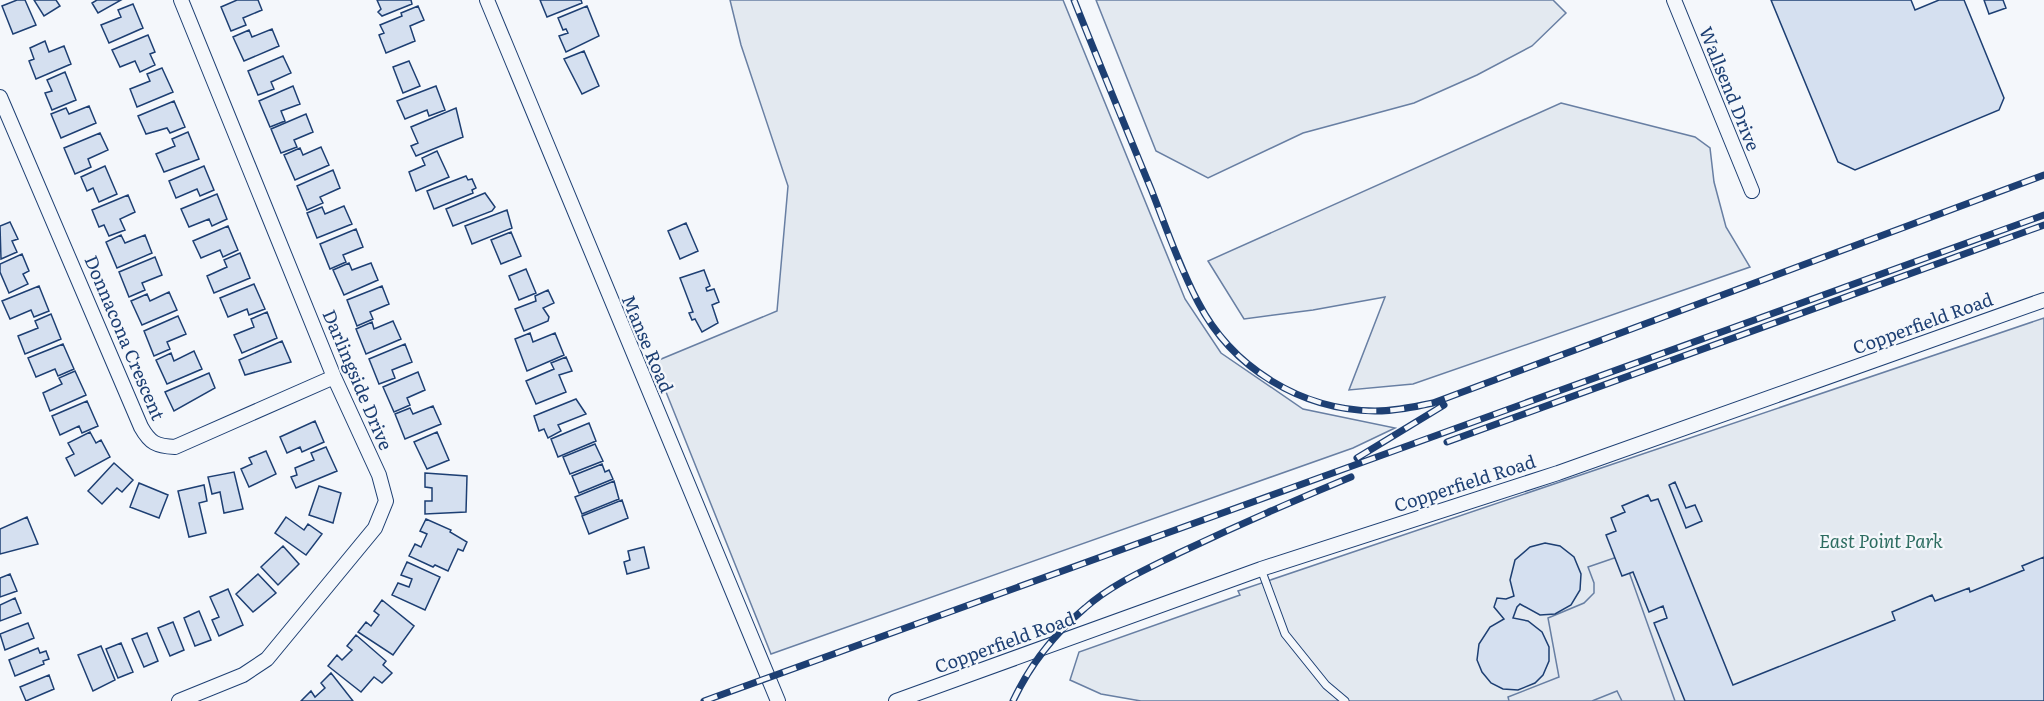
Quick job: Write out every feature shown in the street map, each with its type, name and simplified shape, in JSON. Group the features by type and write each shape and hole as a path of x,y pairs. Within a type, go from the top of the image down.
{"street":[{"name":"Darlingside Drive","path":"179,701 243,675 267,660 375,528 386,501 378,475 334,376 181,0"},
{"name":"Manse Road","path":"487,0 778,701"},
{"name":"Wallsend Drive","path":"1674,0 1752,191"},
{"name":"Donnacona Crescent","path":"0,97 141,427 150,442 160,446 174,447 334,376"},
{"name":"Copperfield Road","path":"896,701 1261,569 1558,473 2044,300"}],"lane":[{"path":"1261,569 1285,634 1326,686 1345,701"}],"green space":[{"path":"730,0 1063,0 1185,299 1221,353 1303,409 1395,428 1353,448 771,654 654,362 777,311 788,186 741,45"},
{"path":"1096,0 1553,0 1566,13 1532,46 1477,75 1414,103 1303,133 1208,178 1156,151"},
{"path":"1561,103 1695,137 1710,148 1714,182 1726,227 1750,267 1413,384 1349,390 1385,297 1244,319 1208,261"},
{"name":"East Point Park","path":"2044,318 2044,701 1141,701 1101,694 1070,680 1079,652 1240,595 1238,591"}],"shaded area":[{"path":"1623,555 1675,701 1622,701 1617,691 1592,701 1509,701 1508,697 1559,677 1548,618 1584,603 1594,593 1594,583 1588,567"}],"building":[{"path":"17,0 25,0 36,25 13,34 2,6"},
{"path":"34,0 56,0 60,6 44,16"},
{"path":"97,0 121,0 98,13 92,3"},
{"path":"237,0 258,0 262,10 243,18 246,25 231,31 221,7"},
{"path":"377,0 411,0 412,4 382,16 378,12 381,9"},
{"path":"540,0 581,0 582,3 547,17"},
{"path":"1771,0 1911,0 1915,10 1939,0 1964,0 2004,98 1999,110 1855,170 1838,162"},
{"path":"1984,0 2003,0 2006,8 1989,14"},
{"path":"133,4 143,28 109,43 101,25 121,17 118,10"},
{"path":"418,6 424,20 410,26 415,41 386,53 379,35 384,33 380,25"},
{"path":"587,6 599,36 566,52 559,36 568,33 566,29 563,30 558,18"},
{"path":"272,29 279,46 244,61 233,37 249,30 252,37"},
{"path":"148,35 155,52 150,54 155,65 140,72 135,61 120,67 112,50"},
{"path":"45,41 49,52 64,46 71,64 36,79 29,61 34,59 30,48"},
{"path":"584,51 599,86 582,94 564,59"},
{"path":"283,56 291,73 271,82 274,89 258,95 248,71"},
{"path":"409,61 420,86 403,93 393,67"},
{"path":"162,68 173,92 137,107 130,89 150,81 147,74"},
{"path":"65,72 76,100 52,110 45,93 52,91 47,80"},
{"path":"293,86 300,104 281,111 285,121 270,127 259,101"},
{"path":"436,86 445,110 429,116 427,110 405,119 397,101"},
{"path":"174,101 185,127 170,133 167,128 146,134 138,116"},
{"path":"89,106 96,123 61,138 51,114 66,108 69,114"},
{"path":"456,108 463,137 416,156 411,146 418,143 411,127"},
{"path":"306,114 313,132 294,140 297,147 281,153 271,129"},
{"path":"188,132 199,159 164,172 156,154 175,146 172,139"},
{"path":"100,133 108,150 88,159 91,167 75,174 64,148"},
{"path":"321,147 329,165 295,180 284,155 300,148 303,155"},
{"path":"437,151 449,177 416,191 409,172 425,165 422,158"},
{"path":"105,166 117,194 99,202 93,188 87,191 81,177"},
{"path":"204,166 214,190 200,196 197,189 176,198 169,181"},
{"path":"333,170 340,188 320,197 323,203 307,210 297,186"},
{"path":"466,176 468,180 472,179 476,188 472,190 473,193 434,209 427,191"},
{"path":"485,193 495,207 492,211 453,226 446,209"},
{"path":"217,194 227,219 212,226 209,219 189,227 181,209"},
{"path":"128,195 135,212 120,219 125,230 109,236 104,225 99,227 92,210"},
{"path":"344,206 352,224 317,238 307,213 322,207 325,214"},
{"path":"507,210 512,228 472,244 465,226"},
{"path":"10,222 18,239 12,241 17,252 1,259 0,226"},
{"path":"686,223 698,251 680,259 668,231"},
{"path":"228,226 238,250 223,257 220,250 201,258 193,241"},
{"path":"356,229 363,247 343,255 346,262 330,269 320,244"},
{"path":"511,232 521,256 501,264 491,240"},
{"path":"121,235 125,243 145,235 152,253 117,268 106,242"},
{"path":"240,253 250,278 214,293 207,276 227,267 224,260"},
{"path":"22,254 29,271 23,274 28,284 9,293 0,272 0,264"},
{"path":"155,257 162,275 142,283 145,290 129,297 119,272"},
{"path":"349,263 352,270 371,263 378,280 344,295 333,270"},
{"path":"526,269 536,293 519,300 509,276"},
{"path":"704,270 710,286 706,288 707,291 714,289 719,302 712,305 718,323 702,332 689,313 693,312 680,278"},
{"path":"254,284 265,309 249,315 247,309 228,317 220,298"},
{"path":"39,286 49,311 34,317 31,310 10,319 2,301"},
{"path":"382,286 389,304 370,312 373,319 357,326 347,300"},
{"path":"548,290 554,303 543,308 549,317 548,321 524,331 515,309 536,301 535,296"},
{"path":"169,292 177,310 142,325 131,301 147,294 150,301"},
{"path":"267,312 277,338 242,353 234,335 254,327 251,319"},
{"path":"51,314 61,339 25,354 18,336 38,328 35,321"},
{"path":"178,316 186,334 167,342 170,349 154,356 144,331"},
{"path":"393,321 401,339 366,354 356,329 372,322 374,329"},
{"path":"530,333 533,342 555,333 564,355 527,371 515,339"},
{"path":"282,341 291,362 245,375 239,360"},
{"path":"63,344 74,369 58,376 55,369 36,377 28,358"},
{"path":"405,344 412,362 392,370 395,378 379,384 369,359"},
{"path":"194,351 202,369 167,384 156,360 171,353 174,361"},
{"path":"566,357 572,371 559,375 566,392 536,404 526,381 554,369 551,363"},
{"path":"75,371 86,395 50,411 43,393 62,384 59,378"},
{"path":"418,372 425,390 407,398 410,405 394,412 383,387"},
{"path":"209,373 215,388 174,411 165,392"},
{"path":"576,399 586,414 558,425 561,431 548,438 544,429 539,431 534,416"},
{"path":"87,401 98,426 82,433 79,426 60,435 52,416"},
{"path":"433,406 441,424 405,439 395,414 410,408 413,414"},
{"path":"315,421 324,442 302,452 300,447 287,453 280,437"},
{"path":"589,423 596,441 558,457 551,439"},
{"path":"90,432 96,443 101,440 110,457 75,476 66,458 74,454 68,443"},
{"path":"437,432 449,460 427,469 414,442"},
{"path":"595,444 603,461 570,474 563,457"},
{"path":"326,447 337,471 296,488 291,477 297,475 295,468 314,460 311,453"},
{"path":"266,451 276,474 249,487 241,469 252,464 249,458"},
{"path":"114,463 133,480 122,492 117,488 102,504 88,491"},
{"path":"602,464 605,472 609,470 613,479 579,493 572,476"},
{"path":"234,472 243,509 224,513 220,492 212,494 208,477"},
{"path":"425,473 467,476 466,512 425,514 425,501 432,501 432,488 425,487"},
{"path":"614,481 619,499 582,514 575,497"},
{"path":"1675,482 1686,508 1695,505 1702,521 1686,528 1669,485"},
{"path":"139,483 168,495 159,518 130,507"},
{"path":"204,485 207,501 199,503 206,533 189,537 178,491"},
{"path":"319,486 341,493 333,523 309,515"},
{"path":"1648,495 1651,501 1658,499 1733,685 1895,620 1892,612 1932,595 1935,601 1969,588 1970,592 2024,570 2022,566 2044,557 2044,701 1685,701 1654,623 1667,618 1663,606 1649,612 1633,572 1622,576 1606,535 1616,531 1611,518 1625,512 1622,506"},
{"path":"622,500 628,518 589,534 582,516"},
{"path":"27,517 38,544 0,554 0,529"},
{"path":"286,517 304,530 308,524 322,534 306,555 275,533"},
{"path":"426,519 451,530 450,532 467,542 463,551 458,549 448,571 409,556 415,544 421,547 427,534 420,531"},
{"path":"1545,543 1560,546 1574,557 1581,574 1580,590 1571,605 1555,614 1540,615 1520,604 1517,607 1513,618 1528,621 1542,632 1549,647 1549,661 1543,675 1535,683 1518,690 1503,689 1491,683 1482,672 1477,660 1479,644 1490,627 1504,619 1494,607 1497,598 1506,599 1514,596 1510,580 1515,560 1530,547"},
{"path":"283,546 299,564 278,585 261,567"},
{"path":"644,547 649,568 627,574 624,562 630,560 628,551"},
{"path":"407,562 440,577 425,610 392,595 398,583 409,587 412,579 401,575"},
{"path":"10,574 17,591 0,597 0,578"},
{"path":"258,574 276,593 253,612 236,594"},
{"path":"228,589 243,625 219,636 212,620 219,617 210,597"},
{"path":"15,598 21,613 0,621 0,605"},
{"path":"382,600 414,626 393,655 358,632 366,622 371,626 379,615 374,611"},
{"path":"199,611 211,640 195,646 184,618"},
{"path":"173,622 184,650 170,656 158,628"},
{"path":"28,623 34,638 5,650 0,634"},
{"path":"147,633 158,661 144,667 132,639"},
{"path":"356,635 386,661 383,665 392,673 382,683 374,677 361,692 328,666 337,655 342,660 352,650 347,646"},
{"path":"121,643 133,672 118,678 106,649"},
{"path":"101,646 115,680 93,691 78,655"},
{"path":"38,648 40,653 46,651 49,659 43,661 44,664 15,676 9,660"},
{"path":"331,673 353,701 301,701 311,691 315,697 325,688 321,683"},
{"path":"49,675 54,689 26,701 20,687"}],"railway":[{"path":"1074,0 1179,260 1212,326 1249,365 1272,381 1321,403 1348,409 1382,411 1433,403 2044,175"},
{"path":"704,701 2044,215"},
{"path":"1447,442 2044,225"},
{"path":"1357,458 1444,405"},
{"path":"1013,701 1027,675 1053,639 1095,599 1142,571 1200,543 1351,477"}]}
